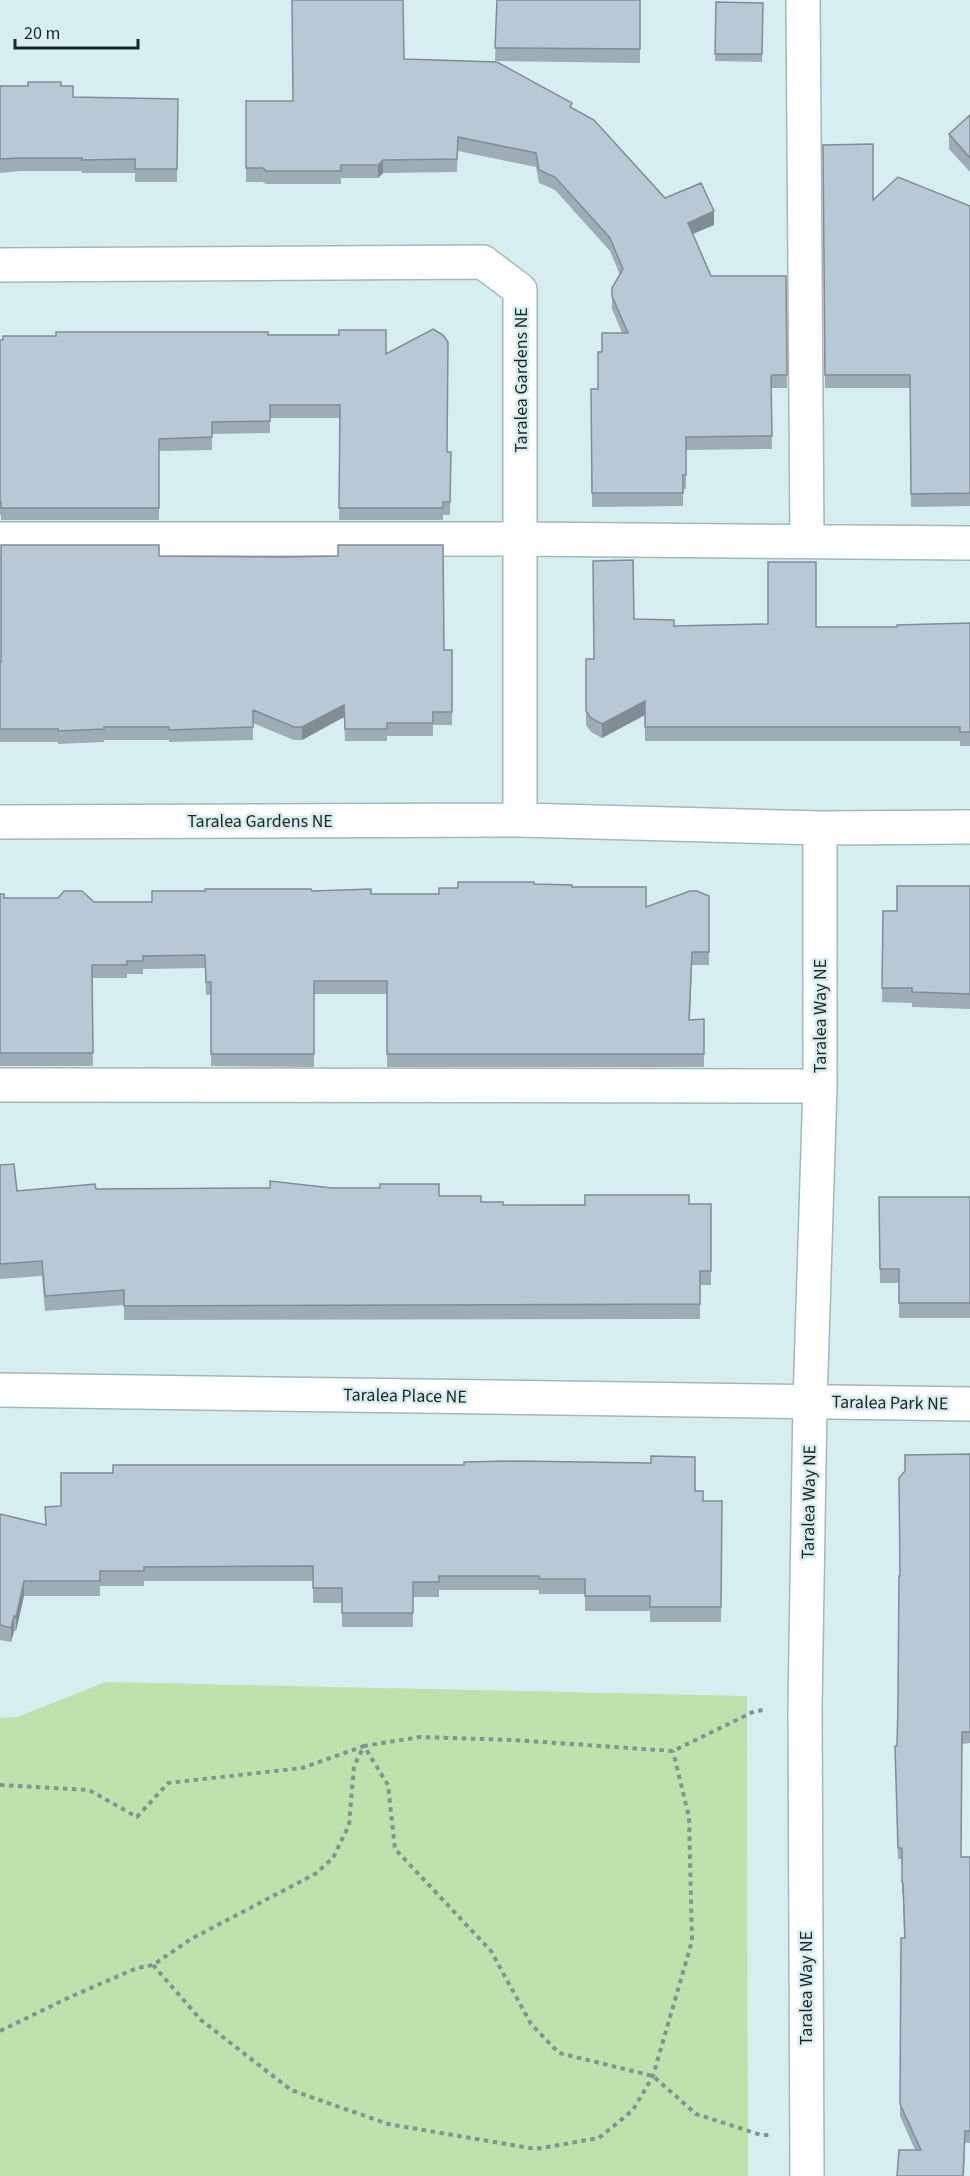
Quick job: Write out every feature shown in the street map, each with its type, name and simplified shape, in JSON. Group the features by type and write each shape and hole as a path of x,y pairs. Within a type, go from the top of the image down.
{"street":[{"path":"803,0 807,540"},
{"name":"Taralea Gardens NE","path":"0,265 483,262 520,290 522,539 520,820"},
{"path":"0,539 807,540 970,543"},
{"name":"Taralea Gardens NE","path":"0,822 520,820 820,828 970,827"},
{"name":"Taralea Way NE","path":"807,2176 805,1707 810,1402 820,1086 820,828"},
{"path":"0,1085 820,1086"},
{"name":"Taralea Place NE","path":"0,1390 810,1402"},
{"name":"Taralea Park NE","path":"810,1402 970,1404"}],"path":[{"path":"0,1785 89,1790 137,1818 168,1783 302,1768 364,1746 420,1737 513,1740 673,1751 755,1711 805,1707"},
{"path":"0,2031 90,1988 137,1968 153,1965 190,1939 315,1874 333,1858 349,1825 354,1766 364,1746"},
{"path":"364,1746 388,1785 395,1849 491,1951 531,2024 559,2054 653,2076 696,2114 761,2135 807,2135"},
{"path":"153,1965 201,2020 291,2090 388,2124 536,2149 599,2138 633,2110 653,2076 692,1941 689,1817 673,1751"}],"green space":[{"path":"106,1682 747,1696 748,2176 0,2176 0,1718 17,1717"}],"building":[{"path":"292,0 403,0 404,59 497,62 572,103 570,107 594,120 665,198 701,183 714,211 688,223 711,276 786,276 787,375 772,375 771,377 772,436 686,437 686,475 683,475 683,493 592,493 591,389 598,389 598,352 602,352 602,333 628,333 612,296 612,288 623,269 610,238 555,177 539,170 536,153 458,137 457,159 383,160 378,165 341,165 341,171 266,171 263,168 246,168 246,101 293,101"},
{"path":"497,0 640,0 640,49 495,48"},
{"path":"716,2 763,3 762,54 715,54"},
{"path":"28,82 61,82 61,86 73,86 73,97 178,99 177,169 135,169 135,159 0,159 0,86 28,86"},
{"path":"970,115 970,158 949,134"},
{"path":"873,144 873,200 898,177 970,206 970,493 911,494 910,375 825,375 823,145"},
{"path":"433,329 443,335 448,342 447,452 451,452 450,502 443,502 443,508 339,508 340,405 270,405 270,421 212,422 212,437 159,439 159,508 1,508 0,340 3,340 3,336 56,336 56,332 268,332 268,335 339,335 339,330 386,330 386,354"},
{"path":"1,545 159,545 159,556 279,557 338,556 338,545 443,545 444,650 452,650 452,712 433,712 433,723 387,723 387,729 345,729 344,705 302,727 294,727 253,710 253,727 169,730 169,727 104,727 104,729 58,731 58,729 0,729"},
{"path":"633,560 634,619 674,620 674,626 768,624 768,562 816,562 816,627 897,627 897,625 970,623 970,732 960,732 960,727 645,727 645,701 602,724 591,718 586,711 586,659 594,659 593,561"},
{"path":"458,882 534,882 534,884 572,885 572,887 646,887 646,907 690,891 709,896 709,952 692,952 689,1020 704,1019 704,1054 387,1054 387,981 314,981 314,1054 211,1054 211,982 206,982 205,955 143,956 143,961 127,961 127,965 92,965 93,1053 0,1053 0,894 4,894 4,898 58,898 64,891 82,891 94,902 152,902 152,891 371,889 371,894 439,894 439,888 458,888"},
{"path":"897,886 970,886 970,994 912,992 912,988 882,988 883,911 897,911"},
{"path":"14,1164 17,1191 95,1184 96,1189 270,1188 270,1181 332,1188 380,1188 380,1184 439,1184 439,1196 481,1196 481,1202 503,1202 503,1205 585,1205 585,1195 689,1195 689,1204 711,1204 711,1271 700,1271 700,1304 124,1306 124,1290 45,1296 42,1261 0,1264 0,1165"},
{"path":"879,1197 970,1197 970,1303 899,1303 899,1269 880,1269"},
{"path":"970,1454 970,1732 962,1732 961,1857 970,1857 970,2131 965,2131 963,2176 897,2176 899,2150 921,2150 900,2104 901,1938 905,1938 902,1848 898,1848 895,1746 897,1746 900,1576 899,1478 905,1471 905,1455"},
{"path":"651,1456 695,1457 695,1491 703,1491 703,1501 722,1501 721,1607 650,1607 650,1596 585,1596 585,1579 539,1579 539,1576 439,1576 439,1582 413,1582 413,1613 342,1613 342,1588 313,1588 313,1566 144,1567 144,1571 100,1571 100,1581 24,1581 16,1617 14,1616 11,1628 0,1625 0,1514 46,1525 45,1507 61,1506 61,1473 113,1473 113,1465 464,1465 464,1462 516,1461 651,1463"}]}
